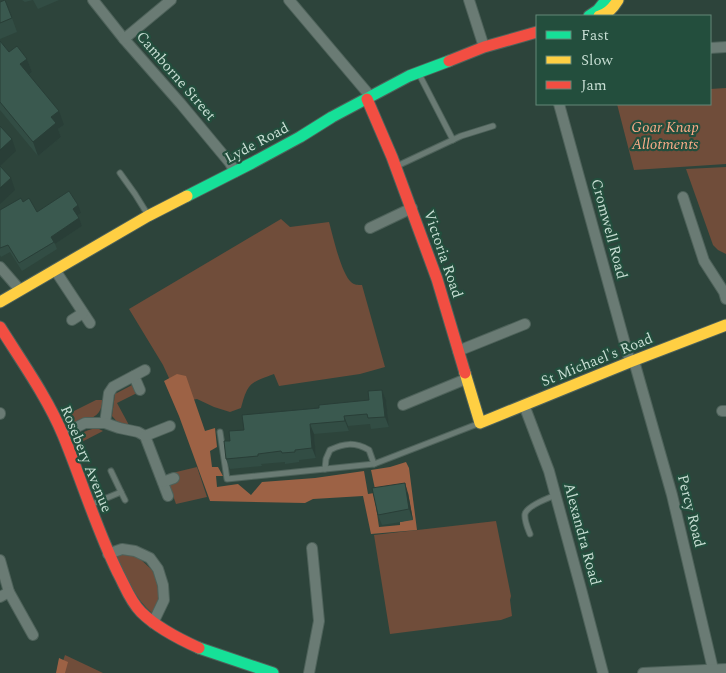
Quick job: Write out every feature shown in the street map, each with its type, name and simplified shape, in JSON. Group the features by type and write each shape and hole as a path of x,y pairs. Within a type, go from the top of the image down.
{"street":[{"name":"Camborne Street","path":"93,0 230,163 235,172"},
{"path":"124,39 171,0"},
{"path":"289,0 369,98"},
{"path":"469,0 484,47"},
{"path":"590,15 598,10 611,10 618,0"},
{"name":"Lyde Road","path":"0,302 148,216 235,172 409,76 484,47 536,32"},
{"path":"711,48 726,46"},
{"name":"Victoria Road","path":"369,98 412,208 437,279 480,423"},
{"name":"Cromwell Road","path":"559,105 632,362"},
{"path":"683,197 704,261 724,292 726,299"},
{"path":"370,228 412,208"},
{"path":"0,267 20,290"},
{"path":"55,270 90,323"},
{"path":"72,320 83,313"},
{"path":"458,351 526,324"},
{"name":"St Michael's Road","path":"480,423 726,325"},
{"name":"Rosebery Avenue","path":"0,327 36,383 62,434 108,554 141,612 171,635 197,647 273,673"},
{"name":"Percy Road","path":"632,362 672,495 712,670"},
{"path":"105,423 109,393 113,387 145,370"},
{"path":"134,376 140,390"},
{"path":"402,405 466,379"},
{"name":"Alexandra Road","path":"524,405 549,471 603,673"},
{"path":"62,434 85,423 105,423 146,436 168,480 168,496"},
{"path":"146,436 170,426"},
{"path":"309,673 320,621 312,548"},
{"path":"108,554 122,549 135,551 150,558 158,569 163,585 164,600 153,623"},
{"path":"0,560 5,594 33,635"},
{"path":"643,673 726,669"}],"lane":[{"path":"418,72 453,140"},
{"path":"396,167 453,140 493,126"},
{"path":"120,173 148,216"},
{"path":"220,432 227,479 374,464 480,423"},
{"path":"325,469 326,459 330,450 350,444 360,445 369,450 374,464"},
{"path":"111,471 125,500"},
{"path":"90,506 121,492"},
{"path":"530,534 524,516 526,512 535,504 556,495"}],"green space":[{"name":"Goar Knap Allotments","path":"726,88 726,164 634,170 617,105 711,105 711,89"},
{"path":"726,167 726,254 713,245 686,169"},
{"path":"281,219 290,227 329,222 347,277 353,284 362,285 385,367 360,374 279,386 274,374 260,379 251,385 248,388 241,408 230,412 197,399 180,402 163,365 129,309"},
{"path":"134,384 137,393 117,403 130,427 120,425 112,416 115,394"},
{"path":"96,400 103,400 99,412 92,418 73,423 64,423 62,417"},
{"path":"97,428 103,431 72,447 82,433"},
{"path":"197,467 207,497 176,504 168,474"},
{"path":"496,521 511,596 512,616 501,620 390,634 374,535"},
{"path":"117,553 138,557 152,570 157,579 160,598 153,614 141,602 132,588 117,558"},
{"path":"65,655 103,673 59,673"}],"shaded area":[{"path":"177,374 186,376 205,431 215,428 217,447 210,451 212,467 218,467 223,476 216,476 217,487 238,484 251,495 262,482 315,478 364,471 368,494 374,493 379,527 400,525 400,522 413,519 375,489 371,470 406,462 409,468 417,530 371,534 363,496 313,499 305,503 210,501 164,381"},
{"path":"59,658 68,662 65,673 56,673"}],"building":[{"path":"5,0 12,18 0,23 0,2"},
{"path":"0,41 9,52 17,46 27,59 20,64 59,111 51,117 56,123 33,142 0,102"},
{"path":"0,126 12,139 0,150"},
{"path":"0,166 11,178 0,188"},
{"path":"69,191 78,205 73,209 79,218 51,237 54,242 19,263 8,245 0,248 0,210 21,198 23,202 29,198 37,212"},
{"path":"382,390 385,417 368,418 367,414 344,416 345,421 310,424 312,448 295,450 295,452 282,453 281,451 258,454 258,456 226,459 224,441 230,441 229,431 244,430 242,415 319,408 319,405 369,400 368,391"},
{"path":"405,483 409,509 378,515 372,488"}],"traffic: fast":[{"path":"590,15 598,10 606,0"},
{"path":"187,196 252,163 409,76 449,61"},
{"path":"199,648 273,673"}],"traffic: slow":[{"path":"602,15 610,10 618,0"},
{"path":"0,302 148,216 187,196"},
{"path":"465,373 480,423 726,325"}],"traffic: jam":[{"path":"449,61 484,47 536,32"},
{"path":"367,99 392,157 437,279 465,373"},
{"path":"0,327 34,380 57,421 103,539 118,573 137,608 161,628 199,648"}]}
